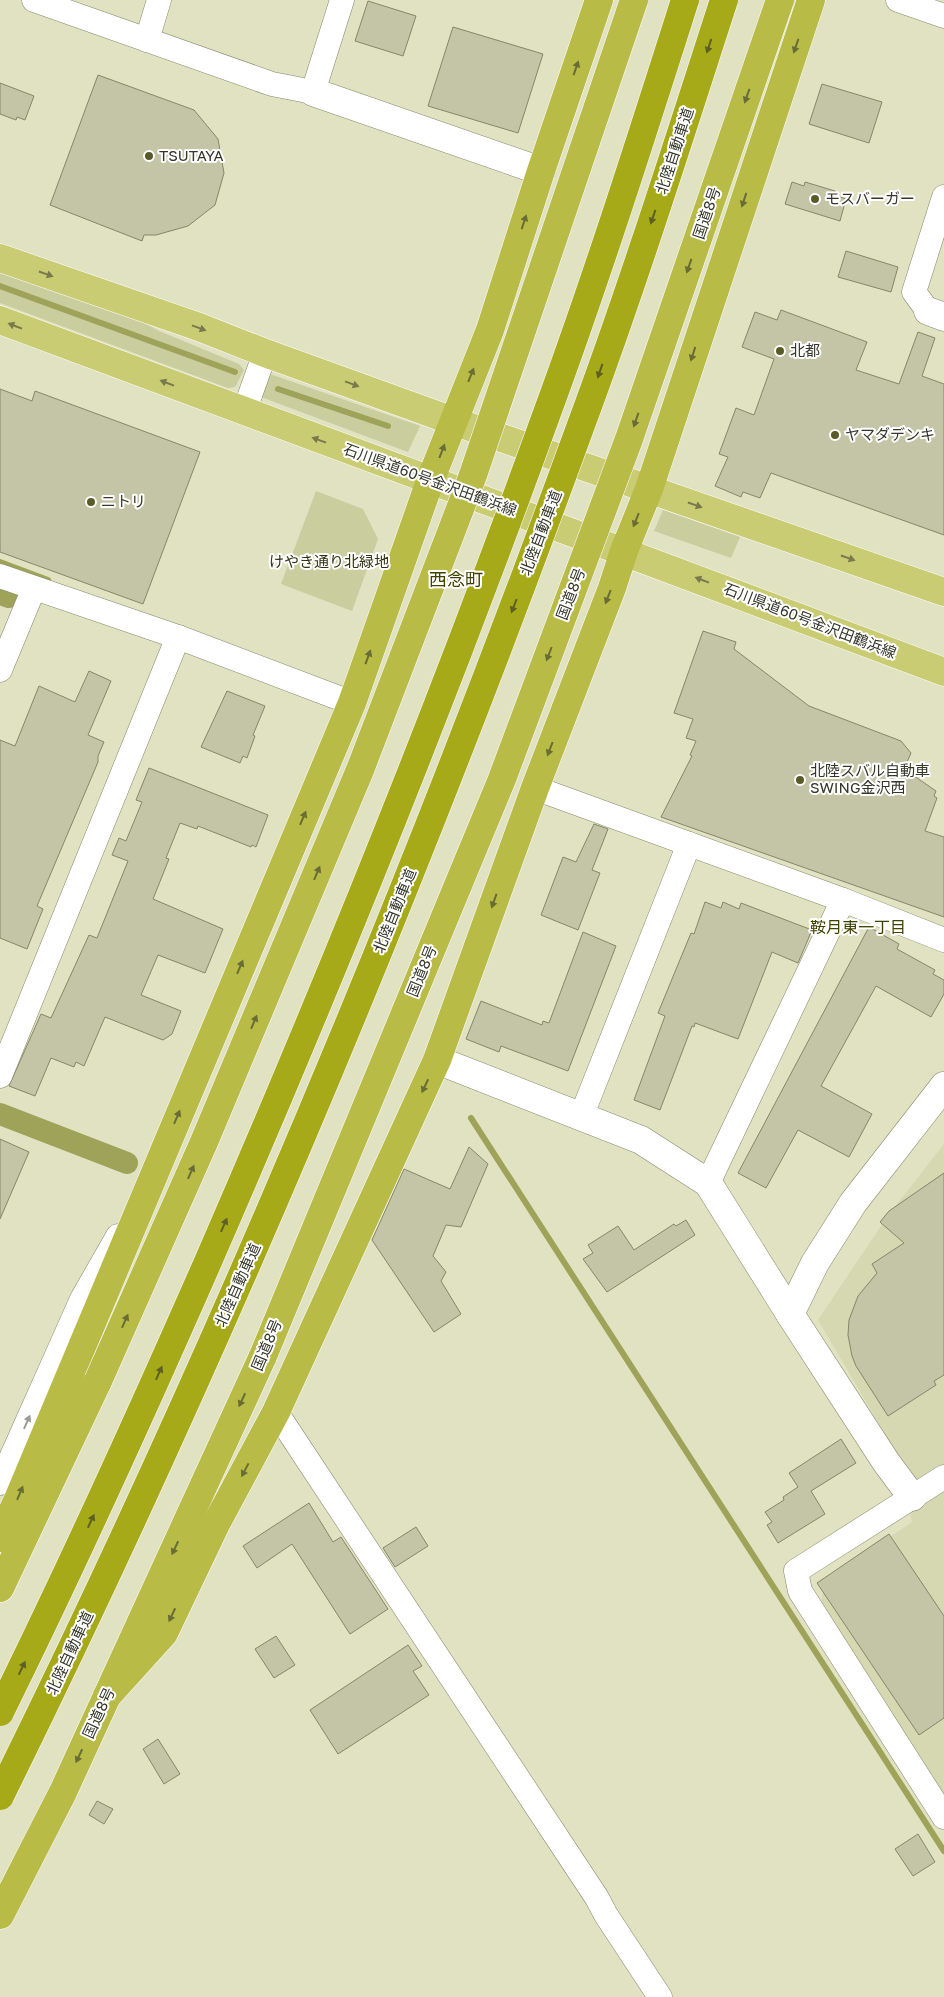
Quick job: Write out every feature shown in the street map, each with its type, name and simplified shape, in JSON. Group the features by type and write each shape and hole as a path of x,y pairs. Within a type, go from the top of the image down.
{"highway":[{"path":"0,1538 23,1488 151,1178 352,703 430,481 490,330 599,0"},
{"path":"0,1588 98,1381 208,1132 360,770 473,475 634,0"},
{"path":"0,1712 35,1642 148,1399 254,1156 358,910 453,666 549,409 685,0"},
{"name":"北陸自動車道","path":"0,1796 66,1663 180,1417 284,1182 394,916 488,675 583,422 673,158 724,0"},
{"name":"国道8号","path":"0,1915 63,1792 263,1356 502,779 629,439 780,0"},
{"path":"107,1696 164,1633 216,1524 276,1412 437,1060 534,788 649,489 811,0"}],"main road":[{"path":"0,258 199,327 453,421 944,592"},
{"name":"石川県道60号金沢田鶴浜線","path":"0,320 430,481 624,551 944,672"}],"street":[{"path":"34,0 272,84 313,92 541,171"},
{"path":"147,40 159,0"},
{"path":"313,92 342,0"},
{"path":"898,0 944,16"},
{"path":"936,314 914,292 944,197"},
{"path":"244,412 265,353"},
{"path":"0,576 178,637 352,703"},
{"path":"0,670 34,588"},
{"path":"0,1076 178,637"},
{"path":"534,788 843,900 944,940"},
{"path":"581,1117 689,844"},
{"path":"708,1183 843,900"},
{"path":"437,1060 641,1140 708,1183 790,1314 886,1462 912,1498"},
{"path":"790,1314 815,1263 853,1202 944,1086"},
{"path":"0,1483 82,1299 151,1178"},
{"path":"276,1412 597,1898 660,1997"},
{"path":"944,1477 796,1571 800,1592 944,1816"}],"shaded area":[{"path":"944,1144 944,1795 821,1601 826,1581 912,1522 895,1451 818,1320 887,1217"}],"green space":[{"path":"0,267 128,314 159,331 239,364 244,370 235,387 228,388 0,303"},
{"path":"267,373 420,426 408,452 261,397"},
{"name":"けやき通り北緑地","path":"316,491 363,509 378,539 352,611 281,584"},
{"path":"663,510 740,537 731,558 654,531"}],"building":[{"path":"368,1 416,16 403,56 355,41"},
{"path":"453,27 543,54 518,133 428,106"},
{"name":"TSUTAYA","path":"98,75 194,110 218,139 224,173 215,205 188,226 156,235 144,235 142,241 50,205"},
{"path":"0,83 34,96 25,120 17,117 16,120 0,114"},
{"path":"822,84 882,102 869,143 809,124"},
{"path":"792,182 804,186 805,182 835,191 834,195 846,199 840,221 785,204"},
{"path":"846,251 898,267 891,292 838,277"},
{"name":"ヤマダデンキ","path":"781,310 867,342 856,370 899,384 918,332 935,338 922,376 944,384 944,535 771,473 760,498 743,492 741,497 715,486 728,457 719,454 736,408 754,415 774,359 742,347 755,312 777,320"},
{"name":"ニトリ","path":"0,389 32,401 35,391 200,452 143,604 0,552"},
{"name":"北陸スバル自動車 SWING金沢西","path":"703,631 736,642 734,649 809,706 901,741 911,753 904,769 936,791 934,796 937,798 925,831 944,837 944,917 661,817 692,756 690,755 696,741 686,738 693,719 674,713"},
{"path":"89,671 111,681 88,735 104,742 98,756 98,762 37,906 43,909 27,949 0,938 0,740 15,746 39,686 75,702"},
{"path":"227,691 265,706 253,735 255,736 247,758 243,756 240,763 201,747"},
{"path":"149,768 268,815 256,847 252,845 251,847 198,826 197,829 180,823 166,858 169,859 153,899 223,929 205,973 158,955 141,995 181,1011 172,1034 163,1040 105,1017 84,1066 76,1062 74,1067 51,1058 35,1096 9,1086 41,1014 51,1018 89,935 97,938 128,861 112,855 119,838 126,841 142,802 136,800"},
{"path":"594,824 608,829 592,870 600,873 578,930 541,915 563,857 576,862"},
{"path":"705,902 721,908 723,902 739,909 741,903 812,930 798,963 772,952 738,1039 695,1023 694,1027 692,1026 660,1110 634,1100 665,1016 658,1013 691,933 694,934"},
{"path":"869,927 899,944 897,949 935,970 933,974 944,980 944,994 931,1017 876,986 821,1086 872,1114 849,1157 798,1130 766,1188 738,1173"},
{"path":"583,932 616,946 568,1071 501,1046 499,1052 466,1039 481,1001 542,1025 543,1021 549,1023"},
{"path":"0,1139 29,1152 0,1219"},
{"path":"469,1147 488,1164 461,1227 446,1225 433,1256 446,1272 441,1281 461,1314 434,1332 372,1240 404,1169 450,1189"},
{"path":"944,1173 944,1375 934,1381 936,1385 888,1416 856,1366 848,1335 849,1320 858,1296 877,1273 872,1264 904,1243 880,1222 889,1211"},
{"path":"686,1220 695,1235 607,1292 583,1259 593,1253 588,1245 618,1226 634,1250 674,1224 676,1226"},
{"path":"841,1439 856,1463 811,1491 825,1514 778,1543 767,1525 772,1522 765,1512 784,1500 783,1497 798,1487 789,1473"},
{"path":"309,1503 333,1542 341,1537 388,1609 350,1634 292,1544 257,1568 243,1546"},
{"path":"416,1527 428,1546 395,1567 383,1548"},
{"path":"889,1534 944,1616 944,1718 919,1735 817,1583"},
{"path":"276,1636 295,1665 274,1678 255,1649"},
{"path":"408,1645 422,1666 413,1671 429,1695 338,1754 310,1710"},
{"path":"158,1739 180,1774 164,1784 143,1749"},
{"path":"97,1801 113,1809 104,1824 89,1815"},
{"path":"918,1834 935,1862 913,1876 895,1849"}],"waterway":[{"path":"0,286 235,372"},
{"path":"278,389 388,426"},
{"path":"0,562 48,580"},
{"path":"0,594 9,597"},
{"path":"0,1114 127,1163"},
{"path":"471,1118 944,1851"}],"place":[{"name":"TSUTAYA","path":"149,156"},
{"name":"モスバーガー","path":"815,199"},
{"name":"北都","path":"780,351"},
{"name":"ヤマダデンキ","path":"835,435"},
{"name":"ニトリ","path":"91,502"},
{"name":"北陸スバル自動車 SWING金沢西","path":"800,780"}],"district":[{"name":"西念町","path":"456,580"},
{"name":"鞍月東一丁目","path":"858,927"}]}
